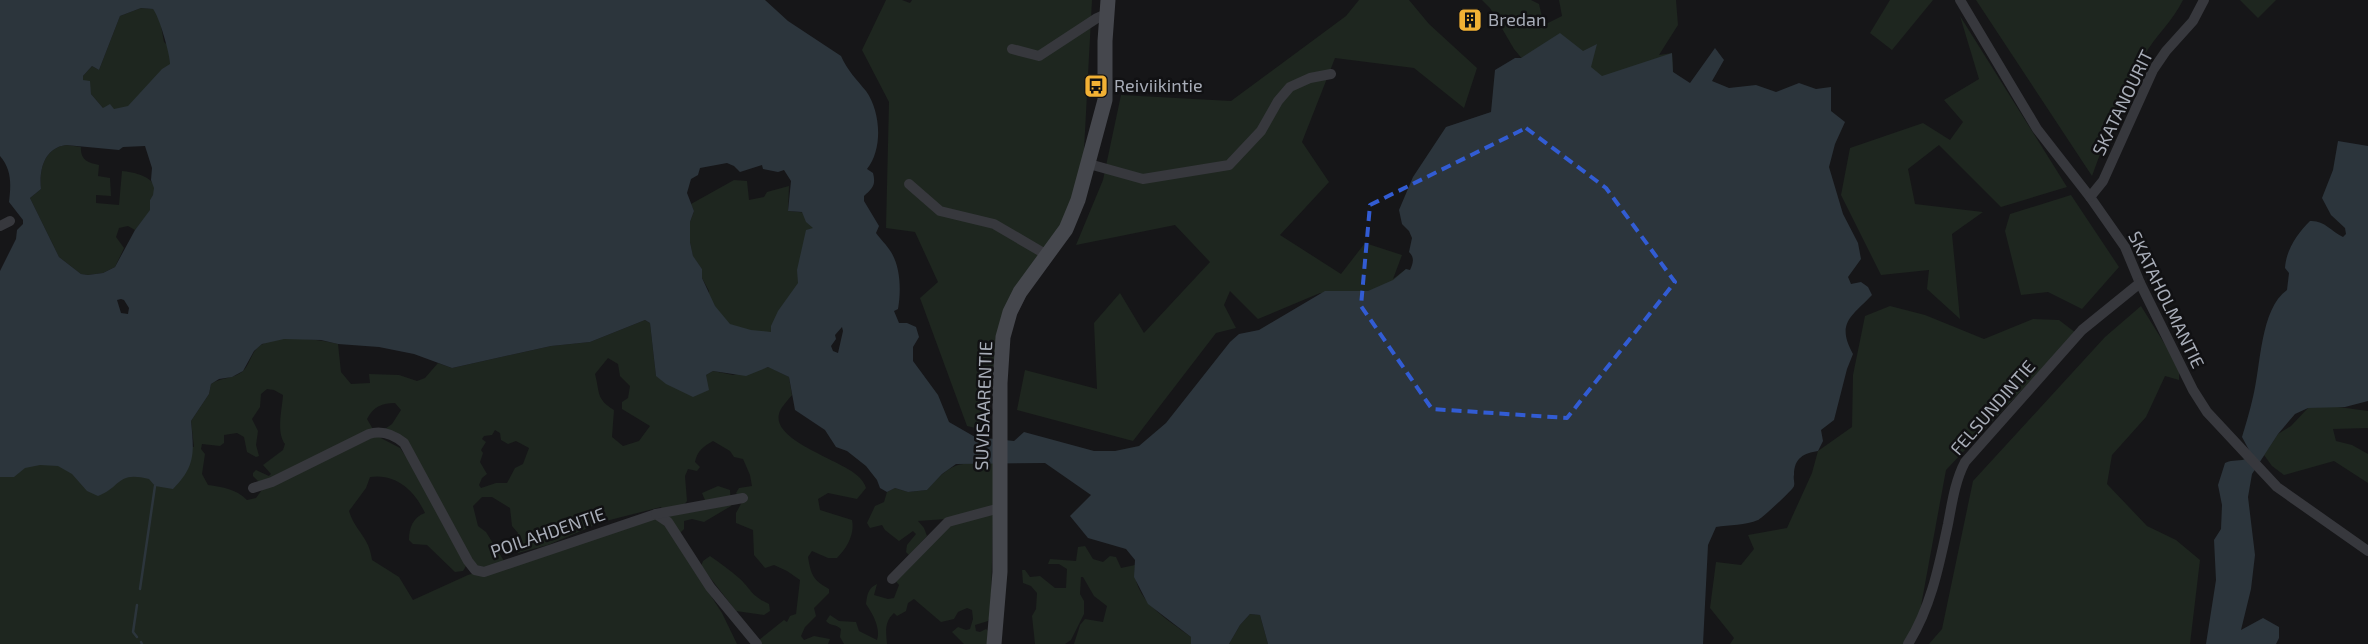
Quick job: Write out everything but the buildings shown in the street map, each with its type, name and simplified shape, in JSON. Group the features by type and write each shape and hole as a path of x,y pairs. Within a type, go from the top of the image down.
{"street":[{"name":"SKATAHOLMANTIE","path":"1960,0 2037,128 2090,197 2125,247 2140,284 2193,390 2207,412 2278,486 2368,551"},
{"name":"SKATANOURIT","path":"2090,197 2103,181 2153,70 2166,51 2193,22 2204,0"},
{"path":"1012,49 1039,56 1097,18 1107,7"},
{"name":"SUVISAARENTIE","path":"994,644 1000,572 1000,364 1006,324 1020,292 1071,219 1089,164 1106,91 1107,7"},
{"path":"1089,164 1143,179 1229,165 1262,131 1278,101 1290,87 1310,78 1331,74"},
{"path":"909,184 940,211 994,224 1047,255"},
{"path":"0,226 10,221"},
{"name":"FELSUNDINTIE","path":"1908,644 1927,609 1938,571 1958,477 1965,462 2082,330 2140,284"},
{"name":"POILAHDENTIE","path":"253,488 272,482 369,434 376,432 390,435 404,443 468,561 475,570 484,572 656,514"},
{"path":"656,514 743,498"},
{"path":"892,579 948,522 1000,508"},
{"path":"656,514 668,522 710,587 758,644"}],"highlighted area":[{"path":"1526,128 1606,188 1675,282 1567,418 1432,409 1361,306 1370,205"}],"shaded area":[{"path":"0,0 765,0 788,21 841,56 849,70 866,91 875,109 878,141 876,151 867,169 873,173 874,183 864,196 864,201 879,226 876,233 891,252 897,265 900,295 898,309 894,311 899,323 907,323 916,327 919,337 913,347 913,361 938,395 949,422 975,437 1014,441 1024,432 1094,451 1115,451 1139,446 1166,423 1230,342 1239,334 1259,330 1325,291 1368,291 1393,280 1406,269 1410,270 1413,261 1409,252 1412,238 1409,231 1402,224 1399,210 1413,177 1446,127 1491,112 1495,70 1515,58 1521,58 1560,33 1583,51 1597,44 1591,67 1602,76 1672,53 1673,72 1690,83 1715,48 1724,60 1712,81 1729,88 1756,85 1776,92 1799,83 1816,89 1831,87 1831,111 1845,122 1835,144 1829,167 1843,214 1858,243 1861,259 1848,277 1851,284 1861,282 1868,287 1872,295 1848,321 1846,335 1853,354 1847,369 1834,420 1821,430 1823,441 1818,451 1808,453 1798,460 1794,469 1793,488 1758,520 1716,527 1708,545 1703,644 1268,644 1260,615 1250,614 1240,625 1229,644 1191,644 1191,637 1148,604 1134,577 1135,560 1126,549 1088,538 1070,516 1091,495 1045,463 956,464 942,474 927,490 908,492 895,488 887,492 880,488 877,480 866,466 847,451 836,447 825,430 795,410 789,377 768,367 746,376 713,371 706,375 709,390 693,397 666,384 656,376 650,323 645,320 590,342 551,346 452,368 414,354 379,347 338,344 321,340 284,339 262,344 254,351 243,371 232,377 219,379 211,384 209,394 191,421 193,450 190,466 173,489 155,486 149,479 130,477 125,478 98,496 87,491 72,474 58,466 40,465 25,468 14,477 0,477 0,271 16,239 17,230 23,224 23,220 9,202 9,172 0,156","holes":["141,8 153,9 164,35 170,64 162,69 128,106 114,109 110,104 103,108 91,94 90,81 83,80 83,76 92,66 99,70 120,16","66,145 119,150 123,147 145,146 152,168 151,180 154,188 150,200 150,210 135,230 115,267 103,273 81,274 59,257 30,198 41,189 44,161 53,150","727,163 734,166 740,172 762,165 763,169 778,172 784,170 791,181 788,211 802,212 806,222 813,228 806,230 797,270 798,283 778,311 771,326 771,332 751,330 730,324 715,306 702,278 702,269 693,256 690,242 690,222 694,211 687,193 691,179 698,175 700,168","121,299 124,300 129,308 128,314 121,313 117,300","842,327 843,331 838,353 833,351 831,346 836,339 835,335"]},
{"path":"886,0 902,0 910,3 912,0 1092,0 1083,169 1064,228 1008,303 989,387 988,431 967,426 920,298 938,282 915,232 886,228 889,102 862,50"},
{"path":"1359,0 1409,0 1429,24 1477,68 1464,108 1414,68 1335,58 1302,142 1329,182 1280,235 1341,274 1365,243 1402,255 1393,279 1406,269 1412,301 1320,293 1258,319 1230,291 1224,305 1236,328 1216,333 1133,441 1017,410 1025,370 1097,389 1094,323 1120,293 1144,333 1210,262 1175,225 1076,245 1103,180 1121,95 1231,101 1346,16"},
{"path":"1482,0 1531,0 1539,4 1544,25 1562,16 1559,0 1676,0 1678,25 1659,55 1672,53 1673,72 1677,75 1669,85 1534,73 1514,49 1490,8"},
{"path":"1890,0 1933,0 1892,50 1870,33"},
{"path":"1976,0 2183,0 2148,49 2136,71 2115,115 2092,176"},
{"path":"2240,0 2276,0 2258,18"},
{"path":"141,8 153,9 159,15 164,42 184,60 129,111 103,108 91,94 89,85 83,80 83,76 92,66 99,70 120,16"},
{"path":"1960,16 2067,187 2001,207 1939,145 1908,169 1915,204 1983,212 1952,234 1960,319 1927,289 1929,270 1881,275 1841,195 1850,148 1923,123 1950,140 1963,122 1944,100 1979,79"},
{"path":"2338,141 2368,146 2368,401 2345,407 2308,408 2295,414 2278,434 2252,474 2248,497 2255,555 2251,589 2241,630 2263,618 2279,627 2279,638 2276,644 2206,644 2216,580 2214,540 2221,529 2222,505 2218,485 2225,463 2248,458 2249,450 2242,437 2256,384 2266,324 2271,310 2287,290 2289,273 2285,268 2290,249 2301,231 2310,221 2319,222 2343,237 2346,234 2345,228 2331,215 2322,198 2333,170"},
{"path":"66,145 81,147 83,158 99,165 98,176 110,178 111,196 96,195 96,203 119,205 122,171 148,178 155,187 150,200 150,211 135,230 128,226 119,228 116,237 124,248 115,267 103,273 81,274 59,257 30,198 41,189 42,168 48,155 53,150"},
{"path":"734,180 747,181 749,200 764,197 767,192 789,186 788,211 820,214 793,326 757,338 707,317 709,291 702,278 702,269 693,257 690,242 690,222 694,211 691,204"},
{"path":"2071,195 2119,267 2082,309 2048,292 2021,295 2005,231 2010,214"},
{"path":"1890,306 1925,315 1984,339 2033,319 2059,320 2076,333 1946,470 1918,622 1903,644 1730,644 1734,638 1710,608 1716,562 1741,565 1754,549 1748,535 1787,528 1812,473 1818,451 1852,427 1853,375 1865,316"},
{"path":"2141,306 2179,367 2179,380 2165,376 2146,417 2112,455 2107,484 2147,526 2176,540 2200,560 2190,644 1929,644 1942,629 1973,481 2105,337"},
{"path":"645,320 650,323 656,376 706,375 713,371 733,375 769,367 789,377 792,395 784,404 779,414 780,424 798,442 852,472 861,479 866,488 857,499 828,493 818,499 820,510 852,520 853,525 849,540 837,558 828,558 812,551 808,557 814,576 819,583 829,589 829,593 814,608 816,616 805,627 801,636 804,640 814,636 830,639 828,644 754,644 784,620 787,622 790,616 796,614 800,580 774,565 765,568 754,555 753,530 736,523 736,513 742,502 736,493 739,488 752,486 750,475 743,459 734,457 730,451 713,441 697,455 695,462 700,467 697,471 688,469 685,476 687,501 682,507 714,500 705,500 702,493 718,486 730,490 731,506 704,522 692,519 684,521 684,529 679,534 661,507 602,522 548,545 518,553 513,544 518,533 512,526 510,508 492,497 482,497 473,506 478,526 486,532 504,561 486,569 654,518 663,522 722,613 737,644 0,644 0,395 194,447 191,421 209,394 211,384 239,374 248,364 255,350 268,342 298,338 338,344 341,372 351,384 370,383 369,374 399,375 417,381 425,378 438,363 452,368 551,346 590,342","holes":["608,358 618,364 620,376 630,386 628,398 622,402 622,409 650,426 639,441 623,446 612,437 614,410 601,399 595,374","267,389 274,390 283,395 280,427 285,444 283,450 263,465 271,474 269,476 256,470 253,473 253,476 264,487 256,498 247,500 234,491 208,485 202,474 205,454 201,449 202,444 220,446 224,443 224,435 237,433 244,437 247,452 256,457 259,456 256,445 258,431 252,419 260,407 261,394","395,403 401,410 392,424 382,431 407,445 476,566 485,570 468,575 413,600 399,577 372,560 368,545 355,525 349,511 366,488 370,477 379,476 404,485 416,498 425,513 417,517 412,524 409,540 413,544 427,545 455,572 463,571 466,566 412,465 400,448 377,436 367,419 372,411 379,406","495,430 500,433 501,440 508,444 516,441 529,448 523,464 515,468 507,483 496,483 481,488 479,485 482,478 487,474 480,462 483,453 481,450 486,442 482,439 484,436 492,435"]},
{"path":"2331,406 2368,411 2368,428 2333,429 2336,441 2352,445 2368,454 2368,483 2334,461 2284,475 2272,466 2264,455 2278,434 2291,426 2308,408"},
{"path":"972,463 995,463 990,616 988,621 975,625 976,631 980,632 986,629 988,631 987,644 964,644 952,632 958,627 966,630 970,629 973,619 972,610 967,608 958,612 954,619 941,622 914,599 908,603 906,611 897,616 894,613 891,616 886,627 887,644 844,644 840,637 841,629 826,621 830,615 839,621 856,622 859,631 877,640 877,626 866,604 870,590 877,584 874,595 888,599 894,598 899,585 894,579 946,519 918,521 924,528 927,536 909,555 906,552 907,545 916,534 913,531 899,541 885,530 882,525 870,528 867,523 875,506 884,502 887,492 895,488 908,492 927,490 943,474 956,466"},
{"path":"1085,546 1093,559 1103,562 1110,556 1116,557 1121,568 1135,565 1135,577 1145,598 1152,607 1191,637 1191,644 1074,644 1080,625 1085,619 1103,622 1107,606 1094,596 1083,577 1081,577 1080,594 1084,601 1084,614 1071,640 1065,644 1035,644 1032,616 1036,609 1037,593 1031,586 1023,583 1022,570 1025,570 1030,577 1040,576 1055,588 1066,588 1067,569 1059,564 1048,564 1050,559 1076,561 1078,547"},
{"path":"710,556 729,569 755,595 769,604 770,611 764,615 736,611 701,566 703,561"},
{"path":"1250,614 1260,615 1268,644 1229,644 1240,625"}],"waterway":[{"path":"140,589 155,486"},
{"path":"137,605 133,632 137,637"}],"place":[{"name":"Bredan","path":"1470,20"},
{"name":"Reiviikintie","path":"1096,86"}]}
